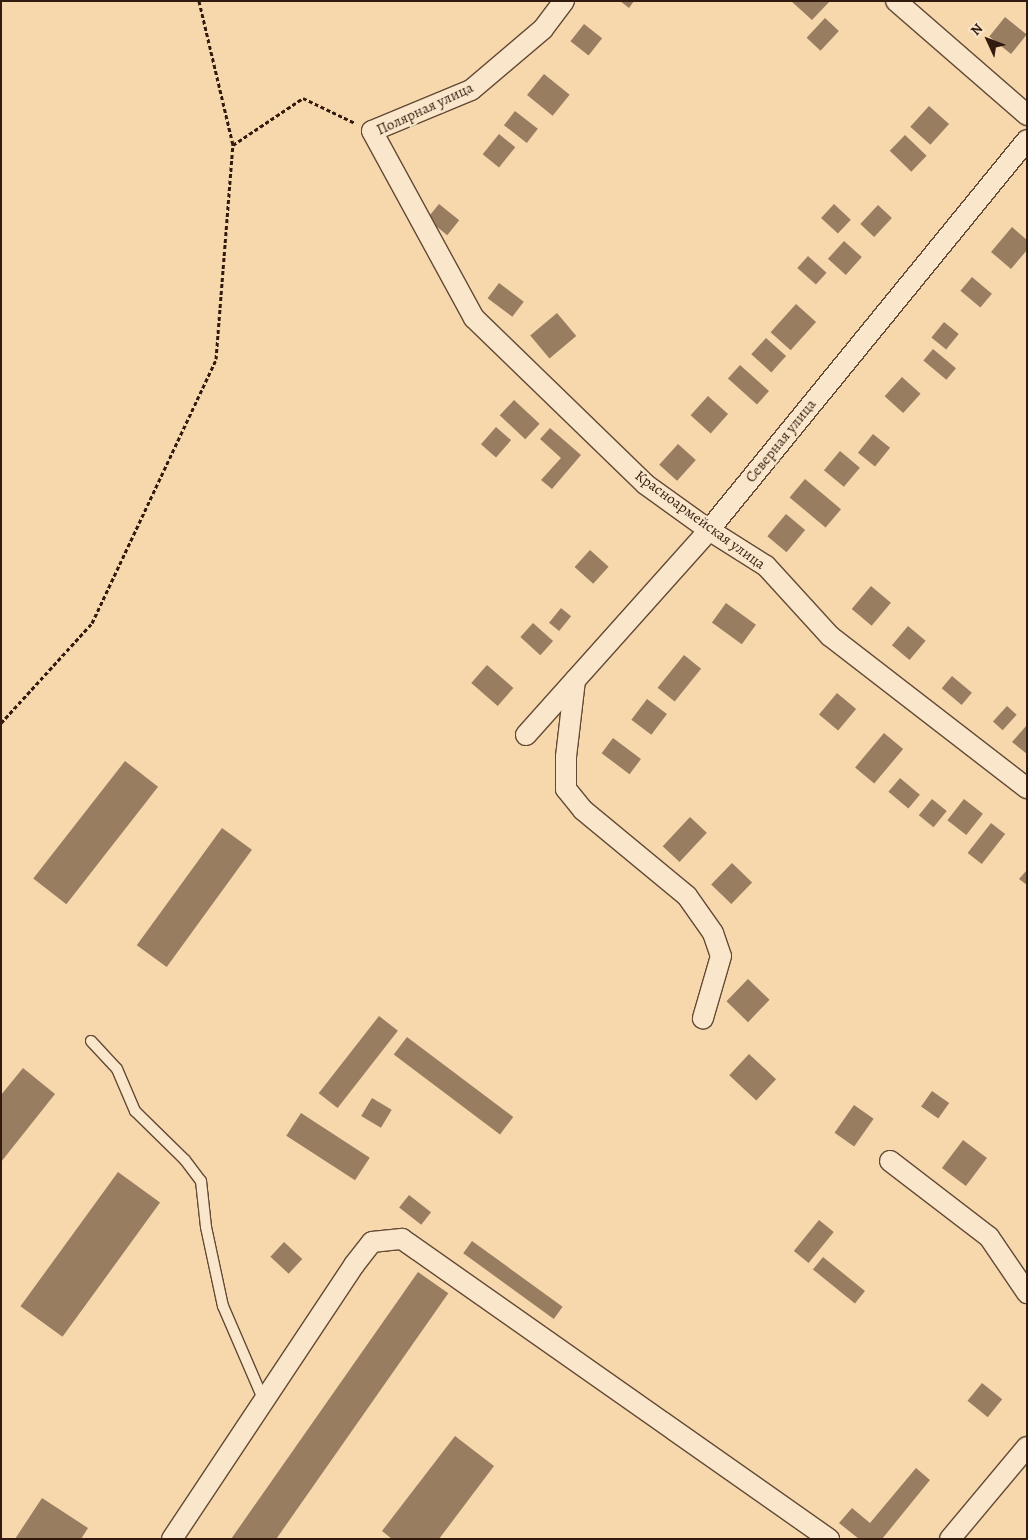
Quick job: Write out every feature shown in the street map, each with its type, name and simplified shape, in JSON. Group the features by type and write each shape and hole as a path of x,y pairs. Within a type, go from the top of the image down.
{"street":[{"name":"Полярная улица","path":"474,318 372,131 471,90 543,29 564,1"},
{"path":"896,1 1027,114"},
{"name":"Северная улица","path":"526,735 709,530 1027,140"},
{"name":"Красноармейская улица","path":"474,318 645,484 709,530 766,566 830,636 1027,788"},
{"path":"575,680 566,757 566,789 583,810 687,896 713,932 721,956 702,1018"},
{"path":"890,1161 989,1237 1027,1293"},
{"path":"172,1539 354,1265 372,1242 402,1239 829,1539"},
{"path":"950,1539 1027,1447"}],"lane":[{"path":"91,1041 117,1068 135,1111 185,1160 201,1181 206,1227 224,1306 264,1400"}],"path":[{"path":"1,723 92,623 216,359 233,145 199,1"},
{"path":"233,145 304,98 372,131"}],"building":[{"path":"620,1 634,1 629,8"},
{"path":"791,1 830,1 812,20"},
{"path":"1005,17 1027,35 1011,54 989,36"},
{"path":"825,18 839,31 820,51 807,38"},
{"path":"584,24 602,38 589,55 570,41"},
{"path":"544,74 570,95 553,116 527,95"},
{"path":"929,106 949,124 930,145 910,127"},
{"path":"515,111 538,129 527,143 504,125"},
{"path":"499,134 515,147 499,167 483,154"},
{"path":"905,135 927,156 911,172 890,151"},
{"path":"439,204 459,220 447,235 427,219"},
{"path":"834,204 851,220 838,234 821,218"},
{"path":"878,205 892,218 874,237 860,224"},
{"path":"1012,227 1027,240 1027,250 1011,269 991,252"},
{"path":"844,241 862,257 846,275 828,259"},
{"path":"808,256 827,273 816,285 797,268"},
{"path":"972,277 992,294 980,308 960,291"},
{"path":"499,283 524,302 512,317 488,298"},
{"path":"796,304 816,322 791,350 771,332"},
{"path":"557,313 576,336 549,358 530,335"},
{"path":"944,322 959,334 946,350 931,338"},
{"path":"766,338 786,356 771,372 751,354"},
{"path":"933,349 956,368 946,380 923,360"},
{"path":"740,365 769,391 757,404 728,378"},
{"path":"902,377 921,394 903,413 885,396"},
{"path":"708,396 728,414 711,433 691,415"},
{"path":"514,400 540,424 525,439 500,415"},
{"path":"496,427 511,440 496,457 481,444"},
{"path":"550,428 581,455 552,489 541,480 561,458 540,439"},
{"path":"873,434 890,448 875,466 858,453"},
{"path":"678,444 696,460 677,481 659,465"},
{"path":"840,451 860,468 844,487 824,470"},
{"path":"805,479 841,509 826,528 790,497"},
{"path":"786,514 805,530 787,552 767,536"},
{"path":"590,550 609,567 593,584 575,567"},
{"path":"871,586 891,603 872,626 852,609"},
{"path":"726,603 756,625 742,644 712,622"},
{"path":"561,608 571,616 559,631 549,623"},
{"path":"533,623 553,641 540,655 520,637"},
{"path":"908,626 926,641 910,660 892,645"},
{"path":"684,655 701,669 675,701 658,688"},
{"path":"487,665 513,688 498,706 471,683"},
{"path":"952,676 972,693 962,705 942,688"},
{"path":"837,693 856,709 838,731 819,714"},
{"path":"647,699 667,714 651,735 631,720"},
{"path":"1007,706 1017,715 1003,730 993,722"},
{"path":"1027,725 1027,754 1012,742"},
{"path":"884,733 903,749 874,784 855,767"},
{"path":"613,738 641,759 630,774 602,753"},
{"path":"125,761 158,787 66,904 33,878"},
{"path":"900,778 920,795 908,809 888,792"},
{"path":"932,799 947,811 934,827 919,815"},
{"path":"964,799 983,814 966,835 947,820"},
{"path":"690,817 707,833 680,862 663,846"},
{"path":"991,823 1005,834 982,864 968,853"},
{"path":"222,828 252,850 167,967 137,945"},
{"path":"732,863 752,882 731,904 711,885"},
{"path":"1027,870 1027,885 1019,879"},
{"path":"748,979 770,1000 748,1022 726,1001"},
{"path":"379,1016 398,1031 338,1108 319,1093"},
{"path":"407,1037 513,1117 500,1135 394,1055"},
{"path":"749,1054 776,1079 756,1100 729,1075"},
{"path":"23,1068 55,1094 1,1162 1,1095"},
{"path":"932,1091 949,1103 938,1119 921,1107"},
{"path":"372,1098 392,1110 381,1128 361,1116"},
{"path":"854,1105 874,1119 854,1147 834,1133"},
{"path":"301,1113 370,1158 355,1180 286,1136"},
{"path":"963,1140 987,1158 966,1186 942,1168"},
{"path":"118,1172 160,1203 62,1337 20,1306"},
{"path":"409,1195 431,1212 421,1225 399,1208"},
{"path":"819,1220 834,1232 809,1263 794,1251"},
{"path":"472,1241 563,1307 554,1319 463,1253"},
{"path":"284,1242 302,1259 289,1274 270,1257"},
{"path":"823,1257 865,1291 855,1303 813,1269"},
{"path":"418,1272 448,1293 276,1539 231,1539"},
{"path":"982,1383 1002,1399 988,1417 968,1401"},
{"path":"455,1436 494,1466 439,1539 392,1539 382,1531"},
{"path":"916,1468 930,1480 882,1539 859,1539 839,1523 852,1508 870,1523"},
{"path":"42,1498 88,1528 81,1539 15,1539"}]}
